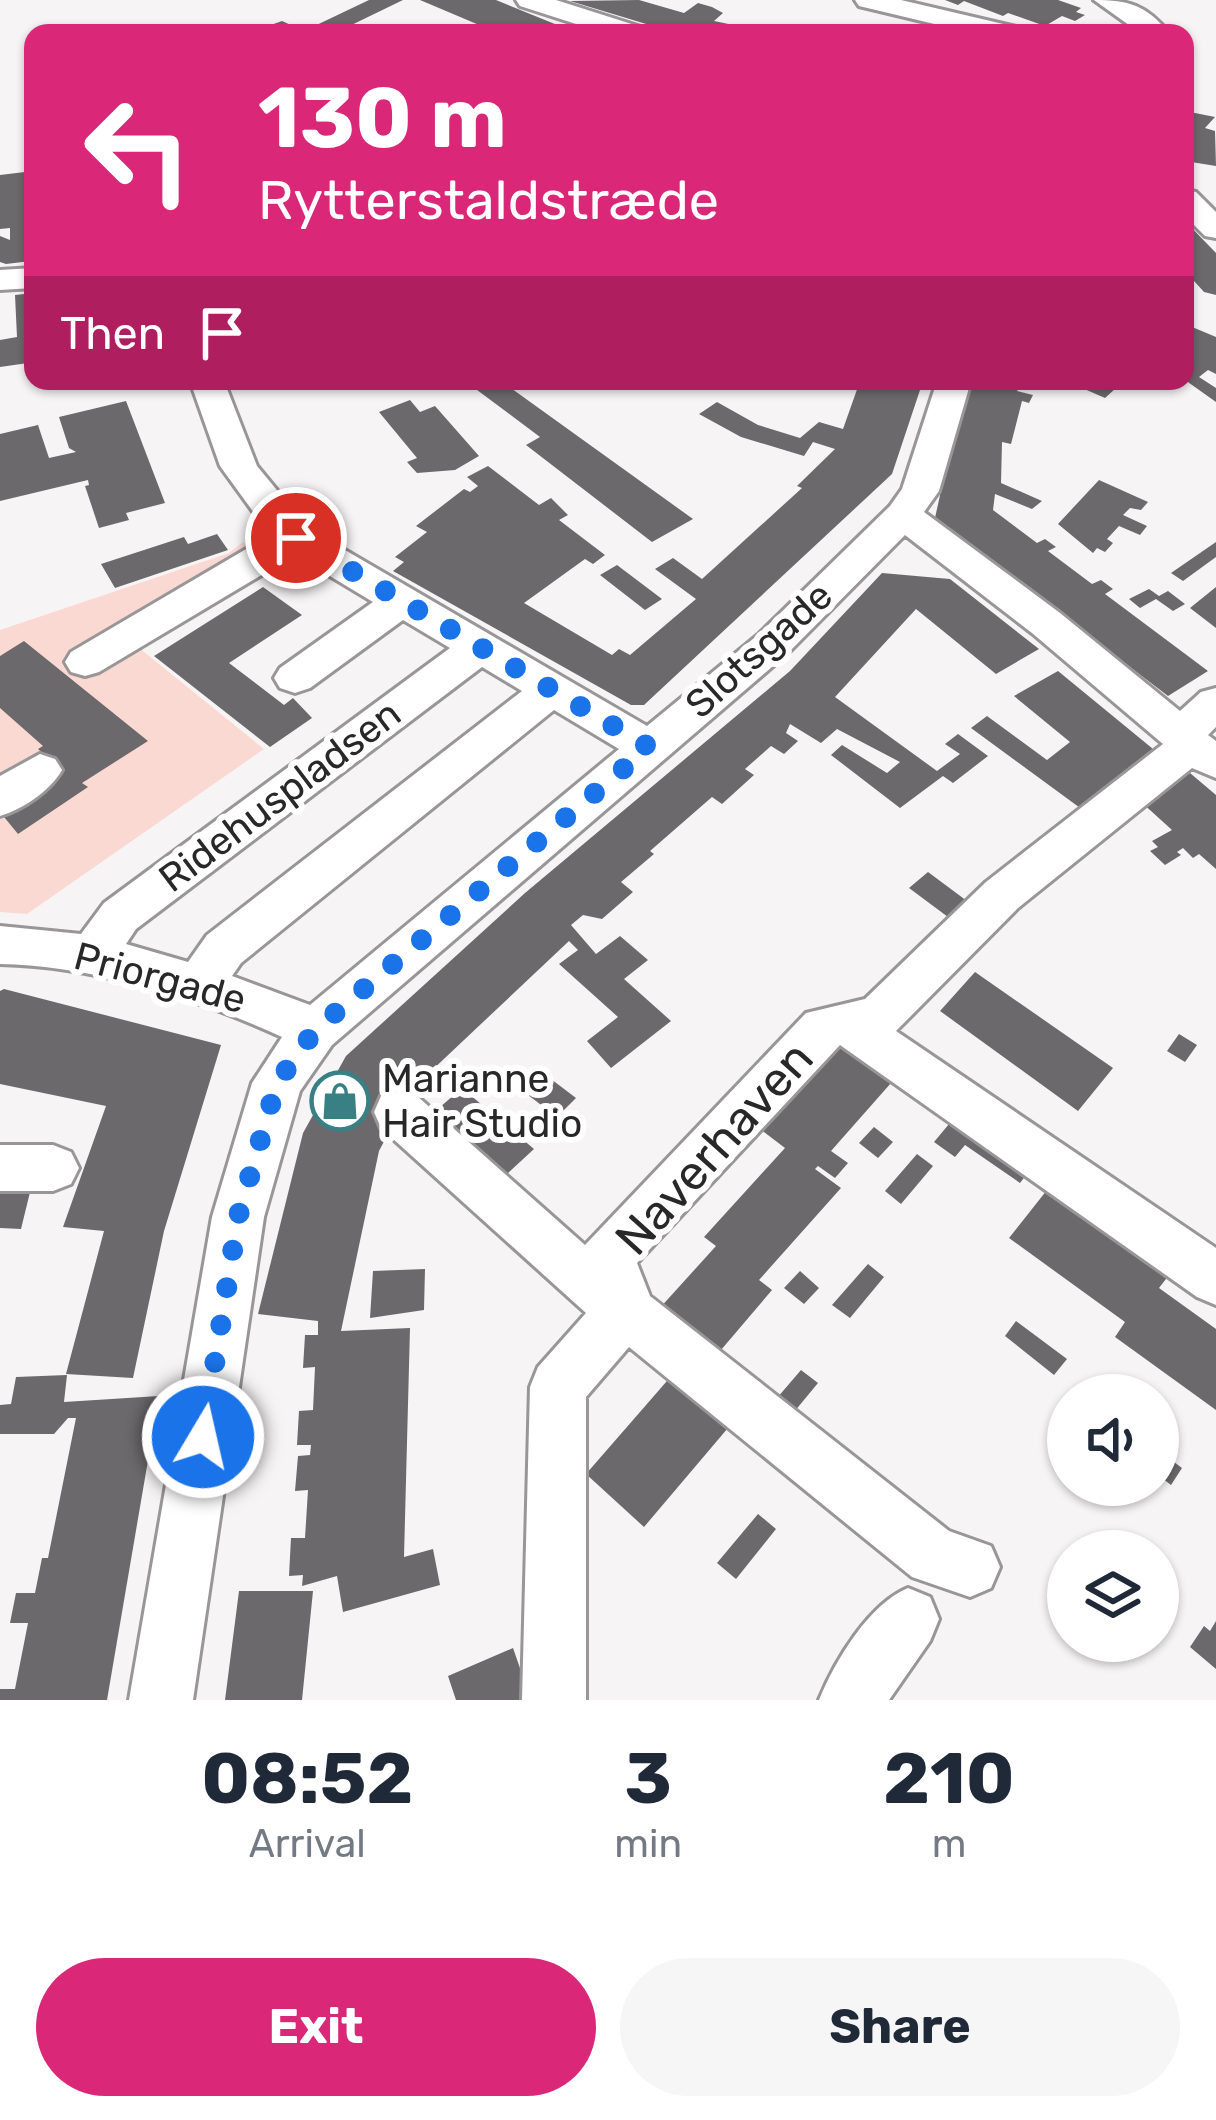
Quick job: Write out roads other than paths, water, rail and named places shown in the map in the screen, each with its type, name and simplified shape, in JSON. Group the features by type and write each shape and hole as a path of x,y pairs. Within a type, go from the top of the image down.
{"street":[{"path":"529,0 603,24"},
{"path":"868,0 968,24"},
{"path":"1107,0 1146,24"},
{"path":"1194,190 1216,229"},
{"path":"210,390 232,461 259,503 296,538 649,747"},
{"name":"Slotsgade","path":"161,1700 238,1217 277,1083 315,1030 773,644 903,515 920,491 951,390"},
{"path":"903,515 1201,737"},
{"path":"85,662 296,538"},
{"path":"295,678 400,602"},
{"name":"Ridehuspladsen","path":"92,956 119,916 480,647"},
{"name":"Ridehuspladsen","path":"197,987 224,949 552,690"},
{"name":"Naverhaven","path":"554,1700 558,1387 627,1308 607,1257 823,1028 850,1026 879,1016 1002,896 1201,737"},
{"path":"0,799 40,770"},
{"name":"Priorgade","path":"0,945 25,943 92,956 271,1008 315,1030"},
{"name":"Naverhaven","path":"850,1026 1216,1279"},
{"path":"399,1112 573,1269 933,1556 970,1567"},
{"path":"0,1168 53,1168"},
{"path":"851,1700 908,1619"}],"place":[{"name":"Marianne Hair Studio","path":"340,1101"}]}
